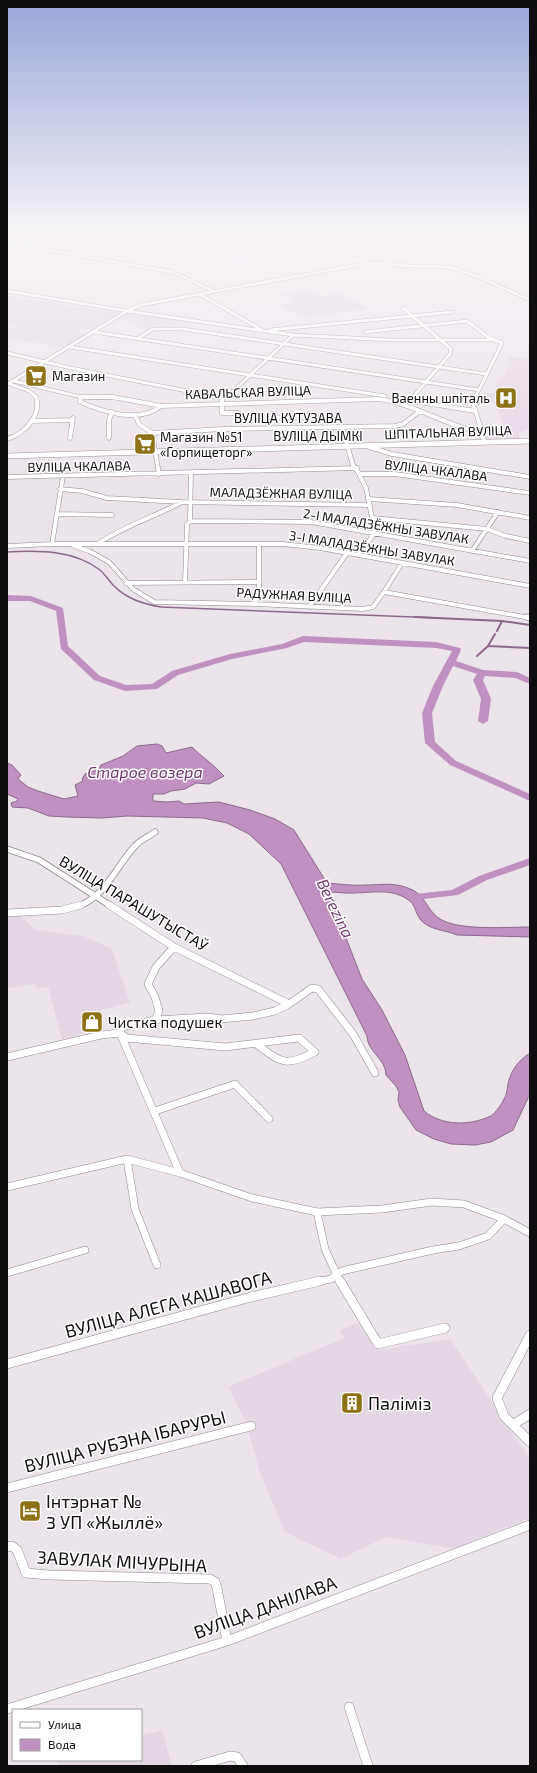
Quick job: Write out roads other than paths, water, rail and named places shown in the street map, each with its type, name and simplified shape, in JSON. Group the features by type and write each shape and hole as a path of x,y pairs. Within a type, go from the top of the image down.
{"main road":[{"name":"ШПІТАЛЬНАЯ ВУЛІЦА","path":"366,446 530,441"},
{"name":"ВУЛІЦА ДЫМКІ","path":"7,456 366,446"}],"street":[{"path":"8,384 127,312 293,336 443,341 495,340"},
{"path":"232,312 266,332 280,329 452,312"},
{"path":"406,406 450,354 452,349 407,312"},
{"path":"365,332 467,321 502,343 473,404 481,430 479,432 485,442"},
{"path":"137,339 153,329 162,330 176,328 486,374"},
{"path":"94,332 479,390"},
{"path":"222,400 293,336"},
{"path":"70,347 475,411"},
{"path":"7,353 222,400"},
{"name":"КАВАЛЬСКАЯ ВУЛІЦА","path":"14,381 81,397 113,397 162,406 222,400 394,401 460,428 479,432"},
{"path":"7,439 22,433 31,421 37,404 37,397 31,392 8,384"},
{"path":"382,396 394,401 410,400"},
{"path":"81,397 80,402 91,407 135,415 151,413 162,406"},
{"path":"222,400 222,413 241,413 246,418 319,418"},
{"name":"ВУЛІЦА КУТУЗАВА","path":"152,433 224,429 395,426 403,424 420,411"},
{"path":"109,438 109,420 112,412"},
{"path":"135,415 136,421 152,433 159,474"},
{"path":"31,421 72,418 70,438"},
{"path":"342,428 353,465 357,468 360,474 369,499 375,533 358,555"},
{"name":"ВУЛІЦА ДЫМКІ","path":"366,446 392,454 530,477"},
{"name":"ВУЛІЦА ЧКАЛАВА","path":"7,477 357,468"},
{"name":"МАЛАДЗЁЖНАЯ ВУЛІЦА","path":"191,473 192,502"},
{"name":"ВУЛІЦА ЧКАЛАВА","path":"360,474 395,474 530,493"},
{"path":"52,544 63,476"},
{"name":"МАЛАДЗЁЖНАЯ ВУЛІЦА","path":"60,489 82,491 107,498 181,502 370,505"},
{"name":"МАЛАДЗЁЖНАЯ ВУЛІЦА","path":"369,499 457,505 530,518"},
{"path":"98,544 112,535 158,515 181,502"},
{"path":"185,582 186,543 192,502"},
{"path":"472,551 498,512"},
{"path":"57,514 112,516"},
{"path":"372,518 487,529 506,536 530,540"},
{"name":"2-І МАЛАДЗЁЖНЫ ЗАВУЛАК","path":"190,521 311,522 530,561"},
{"name":"3-І МАЛАДЗЁЖНЫ ЗАВУЛАК","path":"7,546 52,544 186,543 299,545 530,586"},
{"name":"РАДУЖНАЯ ВУЛІЦА","path":"67,544 102,557 116,568 126,583 141,595 154,602 255,604 363,609 373,607 384,592"},
{"path":"255,604 259,588 259,544"},
{"path":"310,607 347,553"},
{"path":"402,563 384,592 530,618"},
{"path":"126,583 258,582"},
{"path":"7,913 64,909 80,906 94,897 134,846 155,832"},
{"name":"ВУЛІЦА ПАРАШУТЫСТАЎ","path":"7,849 39,860 94,897 174,947 289,1004"},
{"path":"155,1020 159,1011 155,997 148,984 156,967 174,947"},
{"path":"180,1173 155,1111 120,1033 121,1027 155,1020 208,1016 221,1019 253,1016 275,1010 289,1004 312,988 315,988 318,989 353,1034 375,1074"},
{"path":"7,1057 101,1035 120,1033 128,1038 225,1047 299,1038 315,1052 294,1063 287,1064 281,1062 256,1044"},
{"path":"155,1111 235,1084 268,1119"},
{"path":"127,1159 135,1209 157,1265"},
{"path":"7,1187 127,1159 180,1173 252,1198 317,1212 382,1209 432,1202 464,1204 504,1219 530,1233"},
{"path":"317,1212 325,1248 337,1276 356,1312 378,1344 446,1328"},
{"name":"ВУЛІЦА АЛЕГА КАШАВОГА","path":"7,1364 244,1299 337,1276 342,1271 433,1250 459,1246 488,1236 504,1219"},
{"path":"7,1273 85,1250"},
{"path":"530,1335 497,1398 504,1416 514,1424 530,1442"},
{"path":"514,1424 530,1414"},
{"name":"ВУЛІЦА РУБЭНА ІБАРУРЫ","path":"7,1488 251,1426"},
{"name":"ВУЛІЦА ДАНІЛАВА","path":"7,1709 226,1641 530,1525"},
{"name":"ЗАВУЛАК МІЧУРЫНА","path":"7,1547 12,1546 17,1550 26,1573 49,1575 210,1579 215,1582 217,1588 226,1641"},
{"path":"349,1707 368,1766"},
{"path":"196,1766 230,1756 237,1757 243,1766"}],"water":[{"name":"Старое возера","path":"157,744 162,746 166,753 192,747 224,776 209,784 196,783 185,789 171,791 164,794 153,794 153,801 179,801 184,804 219,802 250,810 275,819 294,830 327,883 356,885 392,884 402,886 419,894 435,915 449,923 484,928 530,927 530,937 457,935 432,928 423,923 418,917 412,903 400,895 385,892 331,892 332,902 362,979 382,1010 405,1055 424,1111 439,1120 456,1123 474,1122 491,1116 505,1097 509,1079 513,1070 522,1059 530,1053 530,1094 513,1130 491,1142 475,1145 451,1144 434,1139 416,1130 400,1107 398,1100 399,1092 396,1086 386,1075 383,1064 370,1046 367,1036 281,864 249,834 227,823 203,818 127,816 102,818 49,816 28,808 12,807 11,803 17,801 18,799 7,794 7,763 12,765 21,775 18,779 28,787 64,799 78,796 75,785 83,781 82,779 85,774 99,769 101,765 123,756 137,746"}],"waterway":[{"path":"7,552 31,551 55,553 79,558 90,563 104,573 119,591 130,598 161,607 423,617"},
{"path":"7,598 31,599 60,610 64,647 97,678 125,688 154,687 175,673 230,657 284,646 303,639 436,645 457,650 438,686 427,713 430,743 453,763 530,798"},
{"path":"415,617 423,617"},
{"path":"423,617 439,618"},
{"path":"423,617 502,621"},
{"path":"497,631 502,621"},
{"path":"502,621 530,625"},
{"path":"488,646 495,634"},
{"path":"477,656 488,646"},
{"path":"488,646 530,648"},
{"path":"451,662 482,673"},
{"path":"482,673 517,675 530,681"},
{"path":"482,673 478,680 486,699 483,721"},
{"path":"415,897 454,893 483,878 530,861"}],"place":[{"name":"Магазин","path":"36,376"},
{"name":"Ваенны шпіталь","path":"506,398"},
{"name":"Магазин №51 «Горпищеторг»","path":"145,444"},
{"name":"Чистка подушек","path":"92,1022"},
{"name":"Паліміз","path":"352,1403"},
{"name":"Інтэрнат № 3 УП «Жыллё»","path":"30,1511"}],"water label":[{"name":"Berezina","path":"336,908"}]}
